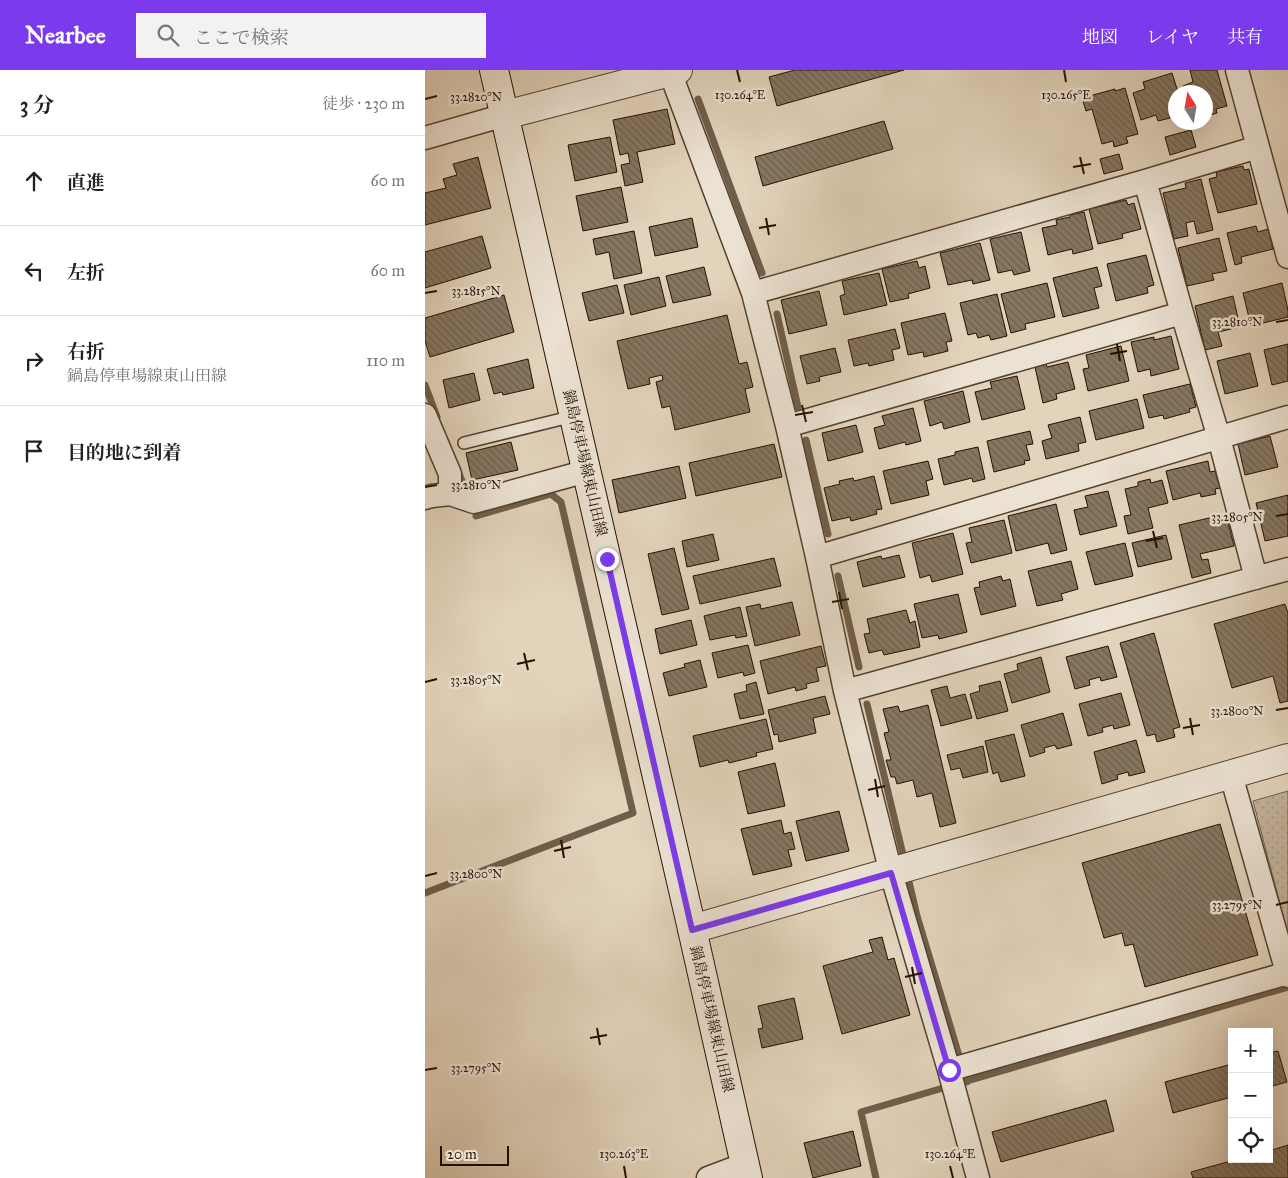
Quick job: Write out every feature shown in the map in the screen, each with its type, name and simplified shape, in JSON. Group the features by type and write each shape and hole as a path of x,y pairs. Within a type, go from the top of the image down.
{"main road":[{"name":"鍋島停車場線東山田線","path":"495,70 747,1171"},
{"path":"505,115 674,71"},
{"path":"692,930 1288,758"}],"street":[{"path":"1237,70 1288,257"},
{"path":"674,71 753,292 787,426 845,691 891,873 952,1080 978,1178"},
{"path":"425,138 505,115"},
{"path":"753,292 1258,147"},
{"path":"1145,181 1181,313 1219,438 1256,578"},
{"path":"787,426 1181,313"},
{"path":"425,415 450,474 450,494"},
{"path":"817,557 1288,417"},
{"path":"425,498 450,494 474,502 587,471"},
{"path":"845,691 1288,569"},
{"path":"952,1080 1288,974 1231,775"},
{"path":"708,1178 747,1171"}],"lane":[{"path":"464,443 574,416"}],"shaded area":[{"path":"1288,791 1288,934 1253,801"}],"building":[{"path":"795,70 904,70 777,106 769,77"},
{"path":"1190,70 1217,70 1227,106 1216,109 1217,113 1213,114 1213,85 1186,85 1193,82"},
{"path":"1172,73 1176,85 1168,85 1168,118 1158,121 1156,115 1141,120 1133,93 1145,89 1143,82"},
{"path":"1125,88 1138,134 1126,137 1128,143 1114,147 1113,141 1102,144 1092,109 1086,111 1082,98"},
{"path":"667,109 675,144 637,152 643,182 625,186 621,165 630,163 628,153 620,155 613,120"},
{"path":"884,121 893,149 763,186 755,157"},
{"path":"1191,130 1196,147 1170,155 1165,137"},
{"path":"610,137 617,172 575,181 568,145"},
{"path":"1119,154 1123,169 1104,174 1100,159"},
{"path":"478,157 491,208 425,225 425,193 446,188 443,179 457,175 453,164"},
{"path":"1243,166 1244,170 1249,169 1257,204 1218,213 1209,179 1217,177 1216,172"},
{"path":"1201,179 1213,230 1197,234 1194,221 1186,223 1188,236 1174,239 1163,193 1186,188 1185,183"},
{"path":"621,187 628,222 583,231 576,196"},
{"path":"1126,200 1128,205 1134,203 1141,229 1122,234 1123,238 1098,244 1089,209"},
{"path":"1084,212 1093,249 1073,254 1072,249 1048,255 1042,228 1057,225 1056,220"},
{"path":"692,218 698,247 655,256 649,227"},
{"path":"1256,226 1258,232 1268,229 1273,249 1241,257 1242,263 1235,265 1227,233"},
{"path":"634,231 642,273 614,279 609,252 596,255 593,239"},
{"path":"1021,232 1030,271 1014,275 1012,270 998,273 990,239"},
{"path":"482,236 491,268 425,288 425,252"},
{"path":"1219,238 1227,271 1212,274 1214,280 1187,286 1178,248"},
{"path":"980,243 990,280 973,284 972,280 948,285 940,253"},
{"path":"1146,255 1154,285 1147,287 1148,293 1116,301 1107,264"},
{"path":"917,261 919,268 925,266 930,288 908,294 909,298 890,302 882,269"},
{"path":"704,267 711,295 673,303 666,276"},
{"path":"1097,267 1102,286 1094,288 1099,308 1063,317 1053,278"},
{"path":"879,273 887,305 844,315 840,296 845,294 842,281"},
{"path":"659,277 666,306 631,315 624,285"},
{"path":"1047,283 1055,317 1025,324 1026,329 1011,333 1001,294"},
{"path":"1282,283 1288,317 1251,326 1243,293"},
{"path":"617,285 624,313 589,321 582,293"},
{"path":"819,291 827,325 789,334 781,300"},
{"path":"997,294 1007,336 991,340 989,335 978,338 976,333 968,335 960,303"},
{"path":"504,295 514,332 430,357 425,341 425,318"},
{"path":"1233,296 1240,327 1218,332 1222,346 1205,350 1195,306"},
{"path":"945,313 952,341 946,342 948,351 924,357 923,352 908,355 901,323"},
{"path":"727,315 739,364 747,362 753,387 745,389 750,412 675,430 670,406 662,408 656,382 663,380 662,375 649,378 650,384 628,389 617,341"},
{"path":"895,329 900,348 892,350 894,360 869,366 868,363 854,366 848,340"},
{"path":"1171,336 1179,369 1151,376 1150,369 1138,372 1131,342 1154,337 1154,340"},
{"path":"1288,344 1288,381 1272,385 1264,350"},
{"path":"1121,346 1129,381 1088,391 1083,369 1089,368 1086,355"},
{"path":"835,348 841,372 819,377 820,381 807,384 800,356"},
{"path":"1250,353 1258,386 1225,394 1217,361"},
{"path":"528,359 534,388 503,395 502,392 494,394 487,369"},
{"path":"1068,362 1075,389 1056,394 1057,399 1043,403 1035,367 1046,364 1047,367"},
{"path":"474,373 480,400 449,408 443,380"},
{"path":"1017,376 1025,409 982,420 975,392 992,388 990,382"},
{"path":"1190,384 1196,407 1189,409 1190,412 1164,419 1163,415 1149,418 1143,395"},
{"path":"963,391 970,422 944,429 942,422 930,426 924,401"},
{"path":"1137,399 1144,428 1096,440 1089,411"},
{"path":"913,408 921,441 906,445 905,442 879,449 874,428 885,425 882,416"},
{"path":"1080,417 1086,442 1078,444 1079,451 1046,459 1042,441 1052,438 1048,425"},
{"path":"856,425 863,452 828,461 822,433"},
{"path":"1030,431 1033,444 1026,445 1030,460 1024,461 1025,464 994,472 987,441"},
{"path":"1270,436 1278,467 1245,475 1238,444"},
{"path":"511,442 518,470 472,480 466,453"},
{"path":"774,444 782,477 696,496 689,463"},
{"path":"978,447 985,479 973,482 972,478 944,485 938,459 955,455 955,452"},
{"path":"928,461 933,479 926,481 929,495 891,504 883,471"},
{"path":"1208,461 1210,472 1215,471 1220,488 1215,489 1216,494 1201,497 1200,493 1173,500 1166,471"},
{"path":"679,466 686,498 619,513 612,480"},
{"path":"874,476 882,509 876,510 877,514 851,521 850,517 832,521 824,488 840,484 839,481 853,478 854,481"},
{"path":"1150,479 1151,483 1162,480 1168,503 1148,508 1153,528 1128,534 1124,516 1131,515 1125,489 1138,486 1138,482"},
{"path":"1108,491 1117,526 1080,535 1074,510 1088,507 1085,496"},
{"path":"1288,495 1288,536 1265,541 1256,503"},
{"path":"1056,504 1067,550 1051,554 1048,543 1016,551 1008,516"},
{"path":"1226,514 1234,546 1200,554 1202,560 1208,559 1211,573 1192,578 1179,525"},
{"path":"1004,520 1012,553 971,563 966,543 972,542 969,528"},
{"path":"953,533 963,574 932,582 930,575 920,578 912,543"},
{"path":"713,534 719,560 687,567 682,541"},
{"path":"1166,535 1172,559 1138,567 1132,543"},
{"path":"1125,543 1133,576 1095,585 1086,552"},
{"path":"674,548 689,609 662,615 648,554"},
{"path":"899,555 905,577 863,587 857,562 881,556 882,559"},
{"path":"774,558 781,586 700,604 693,576"},
{"path":"1071,561 1078,589 1061,594 1063,600 1037,606 1028,571"},
{"path":"1001,576 1003,581 1010,579 1016,606 981,615 974,588 980,587 979,582"},
{"path":"958,594 967,632 939,639 938,635 922,638 914,604"},
{"path":"792,602 800,635 755,646 746,607 760,604 761,609"},
{"path":"1285,604 1288,613 1288,701 1280,703 1273,676 1232,688 1214,624"},
{"path":"740,607 747,636 736,638 735,635 710,640 704,616"},
{"path":"906,610 910,623 915,621 920,647 884,655 882,650 869,653 864,634 870,633 867,619"},
{"path":"691,620 697,645 660,654 655,629"},
{"path":"1154,633 1180,727 1173,729 1175,737 1157,742 1155,734 1147,736 1120,643"},
{"path":"748,645 755,673 744,676 743,672 718,678 712,653"},
{"path":"821,646 826,666 816,668 819,681 806,684 807,688 796,691 795,687 768,694 760,661"},
{"path":"1108,646 1117,677 1101,681 1100,677 1089,680 1090,685 1075,689 1066,657"},
{"path":"1041,657 1050,692 1012,703 1004,674 1018,670 1017,664"},
{"path":"700,660 707,687 669,696 663,673 685,667 684,664"},
{"path":"1000,681 1008,711 977,719 970,694 980,691 979,686"},
{"path":"756,682 764,714 740,719 734,694 747,691 746,685"},
{"path":"947,686 950,698 965,694 972,718 941,726 931,690"},
{"path":"1121,693 1130,725 1114,729 1113,725 1102,728 1103,732 1088,736 1079,704"},
{"path":"825,696 830,714 813,718 816,733 779,742 778,734 774,735 768,710"},
{"path":"928,705 956,823 940,827 932,793 917,797 913,780 897,784 895,777 891,777 886,760 891,760 884,733 889,732 883,709 898,706 900,712"},
{"path":"1063,713 1072,745 1057,749 1055,745 1044,748 1045,752 1030,757 1021,725"},
{"path":"766,719 773,749 756,753 757,756 729,763 728,760 700,767 693,736"},
{"path":"1014,734 1025,776 1001,782 998,772 993,774 985,741"},
{"path":"1136,740 1145,772 1129,776 1128,772 1117,775 1118,779 1102,784 1094,752"},
{"path":"983,746 988,772 963,778 960,768 951,770 947,755"},
{"path":"775,763 785,806 748,814 738,772"},
{"path":"839,811 849,851 806,861 796,821"},
{"path":"781,820 784,834 791,832 795,849 788,850 792,866 753,875 741,829"},
{"path":"1220,824 1258,955 1145,987 1133,944 1125,946 1122,933 1104,938 1082,863"},
{"path":"882,937 888,960 894,958 910,1015 842,1034 823,966 873,952 869,940"},
{"path":"794,998 803,1039 762,1048 758,1029 763,1028 758,1006"},
{"path":"1278,1051 1287,1082 1273,1086 1273,1073 1273,1052"},
{"path":"1228,1065 1228,1098 1173,1113 1165,1082"},
{"path":"1106,1100 1114,1131 1001,1162 992,1132"},
{"path":"853,1131 861,1166 813,1178 804,1143"},
{"path":"1288,1145 1288,1178 1193,1178 1191,1172 1228,1162 1273,1163 1273,1150"}],"waterway":[{"path":"698,99 762,273"},
{"path":"777,314 798,407"},
{"path":"425,385 437,417"},
{"path":"806,440 828,534"},
{"path":"458,471 466,491"},
{"path":"425,893 633,813 561,502 551,494 476,516"},
{"path":"838,576 859,667"},
{"path":"867,704 905,863"},
{"path":"907,873 917,916 967,1082"},
{"path":"876,1178 861,1112 1288,987"}],"route":[{"path":"607,559 692,930 891,873 949,1070"}]}
